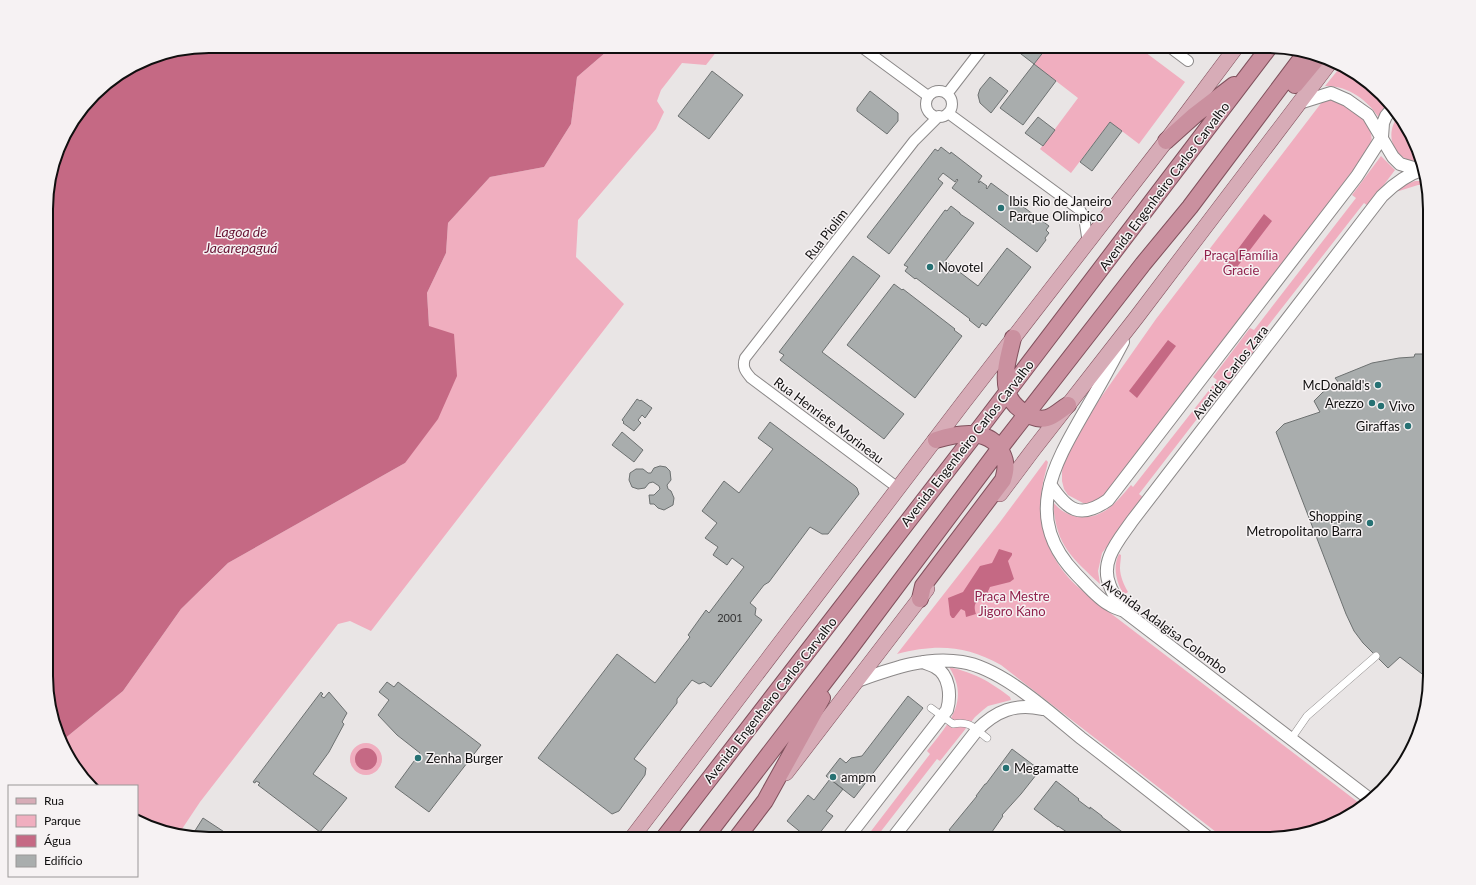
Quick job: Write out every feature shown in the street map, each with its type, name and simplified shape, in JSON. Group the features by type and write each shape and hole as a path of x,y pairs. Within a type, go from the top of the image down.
{"highway":[{"name":"Avenida Engenheiro Carlos Carvalho","path":"668,832 975,434 1265,53"},
{"path":"709,832 848,651 1000,448 1143,264 1190,207 1303,57"},
{"path":"1166,141 1195,115 1237,83 1260,60"},
{"path":"1190,207 1208,192 1315,60"},
{"path":"1013,338 1006,370 1007,392 1012,401 1027,414 1041,418 1053,416 1068,404"},
{"path":"920,599 923,586 1003,480 1006,470 1006,461 1000,448 989,438 975,434 949,436 936,440"},
{"path":"741,832 765,801 848,651"}],"main road":[{"name":"Avenida Engenheiro Carlos Carvalho","path":"636,832 898,488 1166,141 1231,53"},
{"path":"765,801 1068,404 1136,318 1327,65"}],"street":[{"path":"870,53 928,96"},
{"path":"947,94 979,53"},
{"path":"1177,53 1188,61"},
{"path":"943,115 951,108 952,103 947,94 938,91 934,92 928,96 926,103 930,112 943,115 1080,210 1084,217 1088,243"},
{"path":"1299,103 1331,93 1339,96 1357,106 1368,115 1393,157 1400,164 1418,169"},
{"path":"1382,137 1383,123 1389,112"},
{"name":"Rua Piolim","path":"745,372 743,364 745,358 914,141 943,115"},
{"name":"Avenida Carlos Zara","path":"1050,484 1060,499 1081,511 1097,509 1108,500 1358,176 1382,137"},
{"name":"Avenida Carlos Zara","path":"1124,611 1109,586 1107,576 1107,561 1115,546 1132,521 1382,196 1392,186 1419,172"},
{"name":"Avenida Adalgisa Colombo","path":"1136,318 1068,440 1050,484 1047,499 1047,515 1050,533 1057,550 1070,568 1109,605 1124,611 1366,796"},
{"name":"Rua Henriete Morineau","path":"745,372 898,488"},
{"path":"1291,739 1307,716 1376,656"},
{"path":"856,681 899,666 920,661 950,660 977,665 1014,685 1201,832"},
{"path":"853,832 947,710 950,701 945,678 936,667 920,661"},
{"path":"897,832 977,730 986,721 1001,712 1028,706 1045,710"},
{"path":"930,708 953,724 965,723 987,738"}],"green space":[{"path":"605,53 715,53 706,65 682,63 661,90 657,101 664,112 656,129 578,220 576,257 624,304 371,631 350,621 338,624 200,802 182,830 159,824 138,815 138,785 98,785 79,763 66,738 123,691 181,609 228,563 405,463 429,326 427,293 446,253 448,223 490,177 544,167 571,124 577,77"},
{"path":"1043,53 1146,53 1185,82 1139,144 1110,122 1071,173 1040,149 1078,98 1034,64"},
{"path":"1338,70 1362,85 1385,107 1379,118 1369,105 1356,95 1341,88 1325,86"},
{"name":"Praça Família Gracie","path":"1330,100 1346,105 1361,116 1367,123 1372,139 1370,148 1105,496 1089,504 1083,503 1068,495 1064,489 1062,481 1064,458 1078,430 1156,319 1322,102"},
{"path":"1396,120 1407,140 1416,161 1405,158 1398,153 1394,147 1392,131"},
{"path":"1381,156 1395,170 1368,206 1364,203 1260,336 1265,340 1227,388 1224,384 1139,494 1144,498 1102,553 1098,571 1100,584 1066,549 1057,529 1053,502 1059,508 1072,516 1095,516 1109,508 1131,485 1133,487 1217,380 1213,377 1250,328 1254,330 1356,198 1352,195"},
{"path":"1415,181 1421,181 1421,185 1397,191 1407,184"},
{"name":"Praça Mestre Jigoro Kano","path":"1046,460 1048,462 1042,486 1041,503 1043,529 1053,554 1068,577 1109,612 1359,803 1336,816 1308,827 1277,832 1216,832 1001,665 975,653 950,648 925,649 897,654 1000,522"},
{"path":"1119,554 1121,555 1121,574 1128,592 1124,595 1119,586 1116,575 1116,564"},
{"path":"949,667 981,678 1002,691 1010,697 1011,700 988,706 975,717 940,761 937,759 880,832 870,832 930,754 927,751 949,722 957,701 958,691 955,679"},
{"path":"366,743 377,748 382,759 377,770 366,775 355,770 350,759 355,748"}],"water":[{"name":"Lagoa de Jacarepaguá","path":"605,53 577,77 571,124 544,167 490,177 448,223 446,253 427,293 429,326 454,334 457,376 438,419 405,463 228,563 181,609 123,691 66,738 58,717 53,686 53,199 61,159 69,140 85,114 106,92 122,79 159,61 188,54"},
{"path":"1264,214 1272,221 1234,271 1226,265"},
{"path":"1168,340 1176,346 1137,398 1129,391"},
{"path":"999,549 1012,553 1008,561 1014,579 1010,582 990,587 985,598 976,603 976,614 966,617 965,611 961,609 954,618 952,618 950,615 948,598 963,592 980,566 992,563"},
{"path":"366,748 374,751 377,759 374,767 366,770 358,767 355,759 358,751"}],"building":[{"path":"1020,53 1043,53 1034,64"},
{"path":"1034,64 1056,81 1023,125 1000,108"},
{"path":"712,71 743,95 709,139 678,116"},
{"path":"990,77 1008,91 991,113 980,103 978,95 980,89"},
{"path":"870,91 898,113 898,121 887,134 857,111 857,108"},
{"path":"1038,117 1055,130 1043,146 1025,133"},
{"path":"1110,122 1122,131 1092,171 1080,162"},
{"name":"Ibis Rio de Janeiro Parque Olimpico","path":"941,147 950,154 951,152 982,176 978,182 979,183 980,181 987,186 987,189 991,183 1049,226 1046,230 1049,233 1045,238 1046,240 1037,252 952,188 958,180 957,179 955,182 943,173 938,179 943,183 889,254 867,237 935,149 938,151"},
{"name":"Novotel","path":"951,206 974,223 945,261 978,286 1007,248 1031,267 986,326 982,323 979,328 969,320 970,319 905,271 908,267 904,265 945,210 947,211"},
{"path":"853,256 880,276 822,352 904,414 884,439 780,360 784,355 779,352"},
{"path":"894,284 902,290 903,289 962,336 915,398 847,345"},
{"name":"Shopping Metropolitano Barra","path":"1415,354 1423,354 1423,675 1400,657 1388,668 1363,643 1354,631 1346,614 1276,432 1284,424 1320,412 1314,401 1323,392 1339,383 1335,378 1372,363 1414,357"},
{"path":"637,399 640,401 641,400 652,408 645,418 642,415 638,420 641,423 634,431 623,423 624,422 622,420"},
{"path":"770,422 855,486 859,494 828,534 822,534 810,527 769,582 764,585 750,603 756,608 755,615 762,620 711,687 704,682 699,684 692,680 677,699 677,703 634,759 646,768 645,775 619,811 612,814 538,758 617,654 655,683 690,637 688,635 706,610 709,613 744,567 732,558 727,565 713,555 718,547 705,538 717,523 702,511 724,481 739,493 773,449 758,438"},
{"path":"622,432 643,450 634,462 612,445"},
{"path":"660,466 666,467 670,471 671,480 667,485 674,498 673,505 664,510 658,508 654,504 650,504 649,495 654,495 660,489 659,486 653,482 649,483 645,488 638,489 632,487 629,480 630,473 636,469 643,469 648,473 651,473 654,468"},
{"path":"387,682 394,687 398,682 481,745 429,812 395,787 420,753 397,735 378,715 389,700 379,692"},
{"path":"321,692 323,694 321,696 324,698 329,692 347,713 342,722 344,724 329,752 313,774 347,798 320,832 258,785 260,783 256,781 255,783 253,782"},
{"path":"908,696 923,708 854,798 826,776 840,758 846,763 851,758 862,756"},
{"path":"1012,749 1040,770 1002,815 1003,816 992,832 951,832 949,830"},
{"path":"830,779 843,789 826,811 833,816 820,832 800,832 787,821 808,795 814,800"},
{"path":"1056,781 1079,799 1078,800 1090,809 1090,807 1122,832 1067,832 1034,809"},
{"path":"203,818 224,832 199,832 194,832"}],"place":[{"name":"Ibis Rio de Janeiro Parque Olimpico","path":"1001,208"},
{"name":"Novotel","path":"930,267"},
{"name":"McDonald's","path":"1378,385"},
{"name":"Arezzo","path":"1372,403"},
{"name":"Vivo","path":"1381,406"},
{"name":"Giraffas","path":"1408,426"},
{"name":"Shopping Metropolitano Barra","path":"1370,523"},
{"name":"Zenha Burger","path":"418,758"},
{"name":"Megamatte","path":"1006,768"},
{"name":"ampm","path":"833,777"}]}
